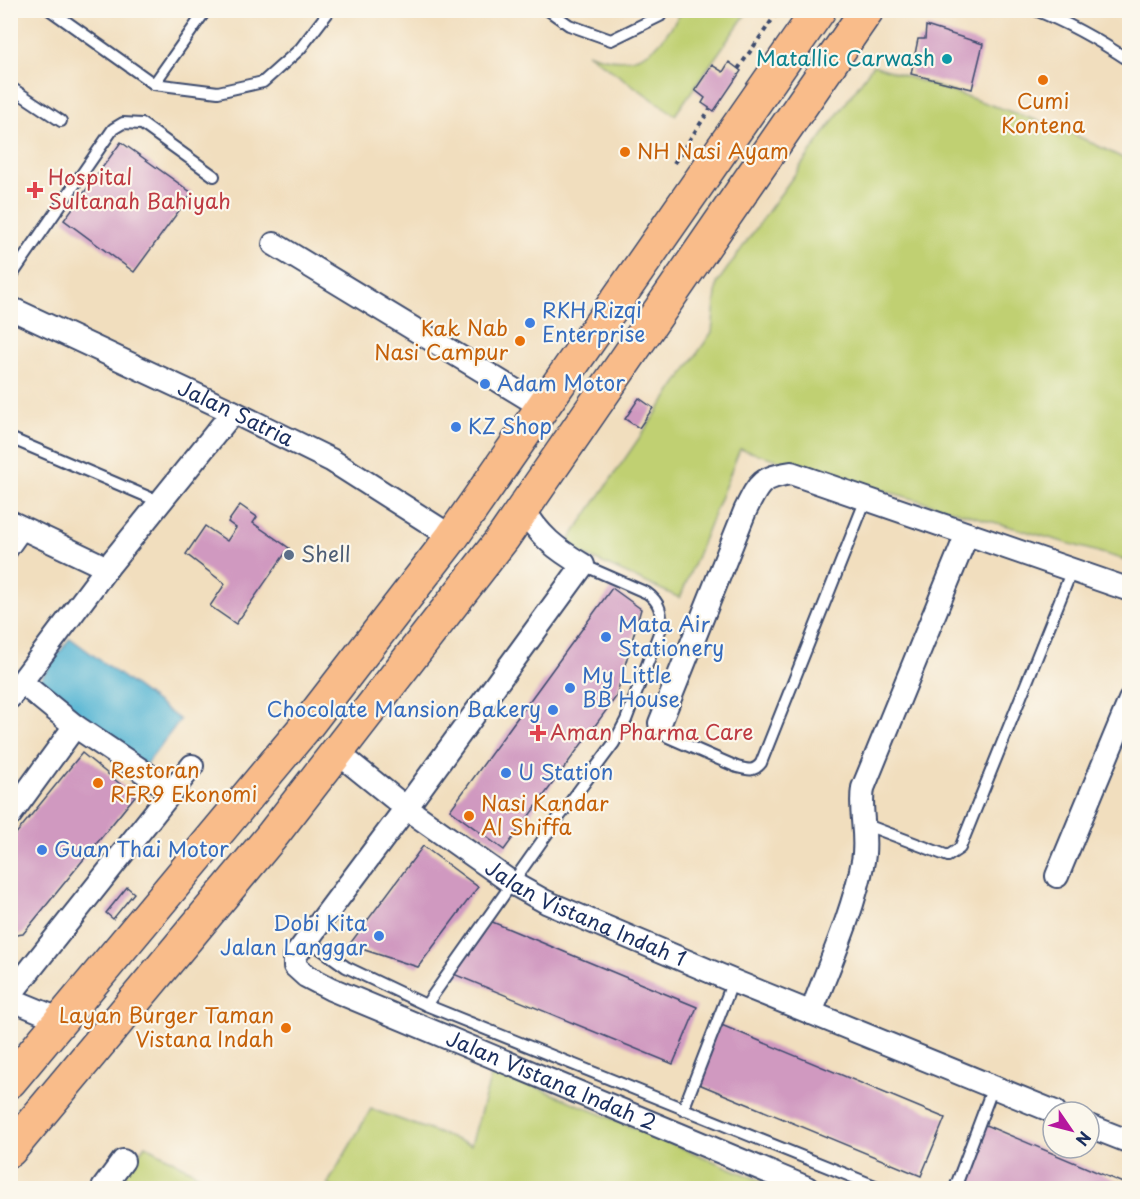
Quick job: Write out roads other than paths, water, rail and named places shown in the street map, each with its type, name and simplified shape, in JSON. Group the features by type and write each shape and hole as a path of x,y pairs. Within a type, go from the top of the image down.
{"highway":[{"path":"10,1081 307,725 452,537 819,10"},
{"path":"10,1150 211,911 338,753 503,538 867,10"}],"street":[{"path":"274,244 544,408"},
{"name":"Jalan Satria","path":"10,308 331,460 452,537"},
{"path":"172,791 16,689 107,568 232,412"},
{"path":"660,723 756,489 769,477 791,472 1130,590"},
{"path":"308,940 583,565 558,550 540,534 523,508"},
{"path":"19,526 107,568"},
{"path":"812,1013 854,898 863,860 864,833 861,800 863,788 967,534"},
{"path":"1057,876 1130,700"},
{"path":"10,815 75,726"},
{"name":"Jalan Vistana Indah 1","path":"338,753 406,808 512,883 587,921 1041,1106"},
{"path":"61,1020 10,997 18,972 192,766"},
{"name":"Jalan Vistana Indah 2","path":"308,940 295,956 296,966 306,976 331,989 807,1188"},
{"path":"1101,1131 1130,1142"},
{"path":"103,1188 123,1161"}],"lane":[{"path":"50,10 154,84 218,92 263,82 300,49 330,10"},
{"path":"154,84 206,10"},
{"path":"548,10 569,25 611,40 660,16 664,10"},
{"path":"1035,10 1084,32 1130,61"},
{"path":"10,87 61,122"},
{"path":"10,278 112,129 123,123 142,124 214,176"},
{"path":"10,438 160,502"},
{"path":"660,723 661,730 668,737 737,767 749,771 757,769 761,764 866,499"},
{"path":"10,554 19,526"},
{"path":"426,1005 614,743 626,720 661,628 662,614 655,599 647,593 583,565"},
{"path":"864,833 948,856 960,848 1072,570"},
{"path":"308,940 346,967 426,1005 880,1188"},
{"path":"683,1110 733,981"},
{"path":"955,1188 993,1087"}],"water":[{"path":"70,638 180,720 145,766 36,685"}],"place":[{"name":"Matallic Carwash","path":"947,59"},
{"name":"Cumi Kontena","path":"1043,80"},
{"name":"NH Nasi Ayam","path":"625,152"},
{"name":"Hospital Sultanah Bahiyah","path":"35,190"},
{"name":"RKH Rizqi Enterprise","path":"530,323"},
{"name":"Kak Nab Nasi Campur","path":"520,341"},
{"name":"Adam Motor","path":"485,384"},
{"name":"KZ Shop","path":"456,427"},
{"name":"Shell","path":"289,555"},
{"name":"Mata Air Stationery","path":"606,637"},
{"name":"My Little BB House","path":"570,688"},
{"name":"Chocolate Mansion Bakery","path":"553,710"},
{"name":"Aman Pharma Care","path":"538,733"},
{"name":"U Station","path":"506,773"},
{"name":"Restoran RFR9 Ekonomi","path":"98,783"},
{"name":"Nasi Kandar Al Shiffa","path":"469,816"},
{"name":"Guan Thai Motor","path":"42,850"},
{"name":"Dobi Kita Jalan Langgar","path":"379,936"},
{"name":"Layan Burger Taman Vistana Indah","path":"286,1028"}]}
